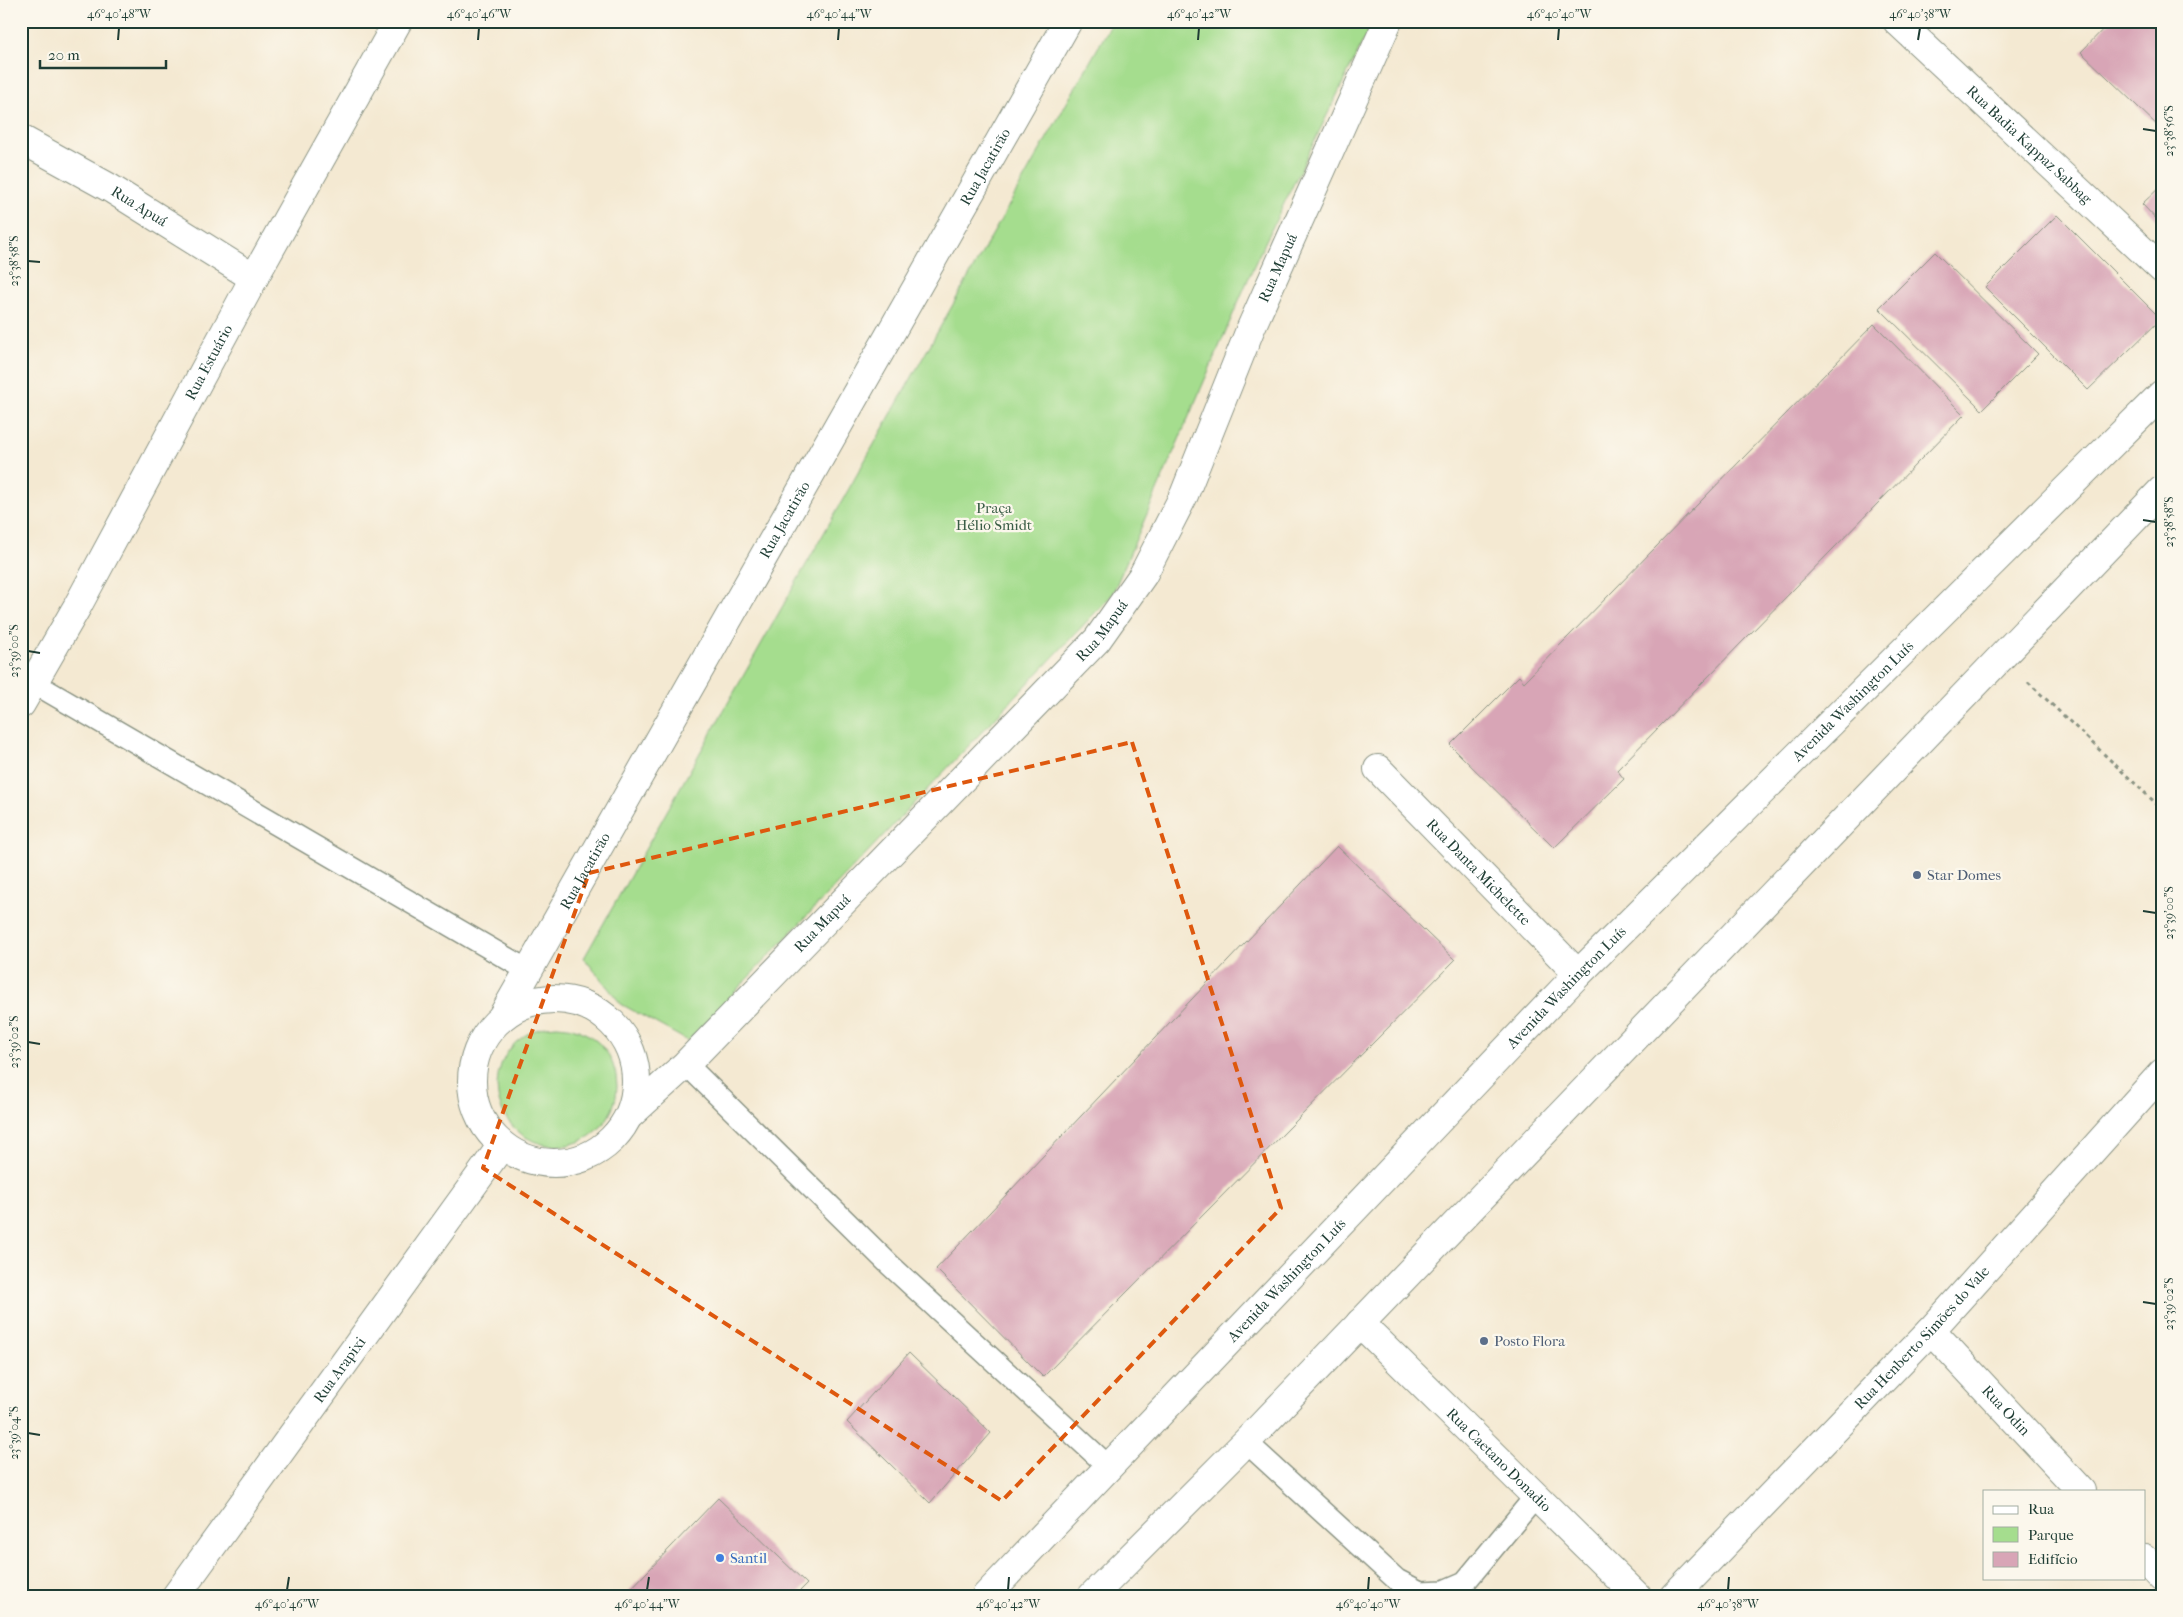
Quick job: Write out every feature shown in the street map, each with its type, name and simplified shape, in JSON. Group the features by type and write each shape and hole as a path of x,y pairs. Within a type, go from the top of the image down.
{"main road":[{"name":"Rua Estuário","path":"28,694 77,607 254,278 398,21"},
{"name":"Rua Jacatirão","path":"502,1016 1068,21"},
{"name":"Rua Mapuá","path":"631,1114 686,1064 1097,640 1143,575 1184,495 1250,330 1388,21"},
{"name":"Rua Badia Kappaz Sabbag","path":"1897,21 2162,269"},
{"name":"Rua Apuá","path":"21,139 110,188 254,278"},
{"name":"Avenida Washington Luís","path":"986,1596 1110,1468 1578,974 2162,394"},
{"path":"1092,1596 1246,1442 2162,490"},
{"name":"Rua Danta Michelette","path":"1378,769 1578,974"},
{"path":"553,998 580,1002 604,1015 624,1035 635,1060 638,1087 631,1114 618,1136 598,1152 575,1161 549,1164 525,1159 502,1145 486,1128 475,1106 471,1082 474,1059 484,1037 502,1016 526,1003 553,998"},
{"name":"Rua Henberto Simões do Vale","path":"1674,1596 1931,1330 2162,1073"},
{"name":"Rua Arapixi","path":"176,1596 502,1145"},
{"name":"Rua Caetano Donadio","path":"1360,1323 1638,1596"},
{"name":"Rua Odin","path":"1931,1330 2081,1490"},
{"path":"2146,1560 2162,1576"}],"lane":[{"path":"28,694 527,970"},
{"path":"686,1064 890,1265 1110,1468"},
{"path":"1246,1442 1397,1580 1420,1592 1444,1591 1465,1582 1536,1496"}],"path":[{"path":"2002,658 2162,809"}],"highlighted area":[{"path":"1132,742 1281,1208 1002,1501 483,1168 589,873"}],"green space":[{"name":"Praça Hélio Smidt","path":"1113,21 1373,21 1256,261 1112,595 688,1041 621,1004 584,958"},
{"path":"557,1026 580,1030 600,1043 613,1063 617,1086 613,1109 600,1129 580,1142 557,1146 534,1142 514,1129 501,1109 497,1086 501,1063 514,1043 534,1030"}],"building":[{"path":"2111,21 2162,21 2162,130 2081,52"},
{"path":"2162,185 2162,225 2142,204"},
{"path":"2057,215 2161,319 2088,390 1985,287"},
{"path":"1935,252 2038,354 1982,410 1879,308"},
{"path":"1874,324 1964,415 1617,770 1624,779 1554,848 1450,745 1519,676 1524,682"},
{"path":"1337,846 1455,960 1043,1377 936,1269"},
{"path":"909,1353 991,1433 930,1503 847,1422"},
{"name":"Santil","path":"718,1498 807,1584 795,1596 624,1596"}],"place":[{"name":"Star Domes","path":"1917,875"},
{"name":"Posto Flora","path":"1484,1341"},
{"name":"Santil","path":"720,1558"}]}
